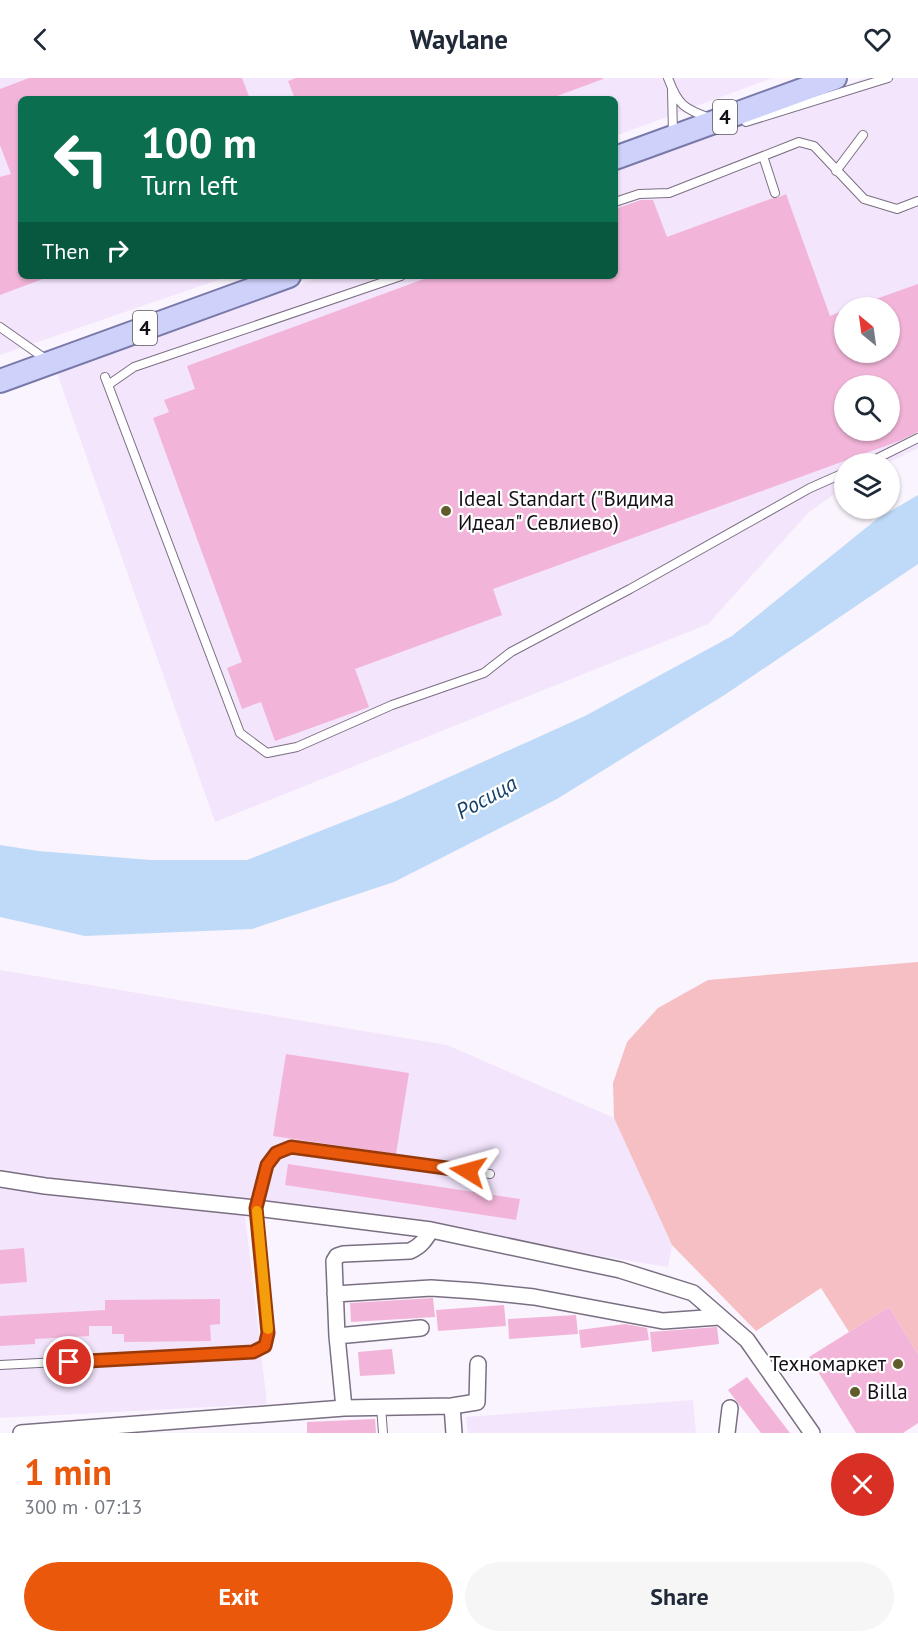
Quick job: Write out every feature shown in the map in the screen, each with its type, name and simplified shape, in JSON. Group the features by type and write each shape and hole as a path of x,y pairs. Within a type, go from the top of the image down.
{"main road":[{"name":"4","path":"618,157 834,78"},
{"name":"4","path":"0,381 281,279"}],"street":[{"path":"0,1179 431,1230 620,1270 693,1293 747,1340 812,1433"},
{"path":"344,1408 337,1336 334,1261 337,1256 343,1254 410,1251 426,1240 431,1230"},
{"path":"335,1294 431,1288 465,1290 534,1297 663,1321 719,1317"},
{"path":"337,1336 421,1328"},
{"path":"21,1433 344,1408 452,1406 477,1402 478,1364"},
{"path":"452,1406 454,1433"},
{"path":"727,1433 730,1408"}],"lane":[{"path":"668,78 672,89 687,110 717,120"},
{"path":"740,124 888,78"},
{"path":"672,89 673,137 689,140 700,137"},
{"path":"836,171 863,135"},
{"path":"618,201 639,194 669,193 799,142 814,146 864,199 897,209 918,201"},
{"path":"763,156 775,193"},
{"path":"392,279 134,367 107,381 240,733 267,753 297,747 392,705 484,674 511,652 630,589 810,488 834,477"},
{"path":"0,327 50,363"},
{"path":"888,453 918,438"},
{"path":"0,1365 253,1352 265,1346 268,1333 256,1208 267,1165 276,1153 291,1147 490,1174"},
{"path":"381,1406 383,1433"}],"shaded area":[{"path":"0,78 772,78 618,135 618,96 18,96 18,279 220,279 0,355"},
{"name":"Ideal Standart (\"Видима Идеал\" Севлиево)","path":"866,78 918,78 918,448 900,457 900,453 834,453 834,494 808,513 708,624 215,822 57,373 315,279 618,279 618,169"},
{"path":"918,962 918,1354 889,1307 849,1332 821,1288 756,1331 672,1245 614,1118 613,1083 627,1042 658,1008 708,980"},
{"path":"0,970 447,1045 614,1118 672,1245 668,1267 243,1198 267,1404 0,1418"},
{"path":"693,1400 696,1433 468,1433 466,1417"}],"water":[{"name":"Росица","path":"918,495 918,564 726,694 557,799 394,882 252,929 85,936 0,917 0,845 38,851 151,860 247,860 396,801 585,716 732,636 877,519 900,519 900,506"}],"building":[{"path":"29,78 242,78 249,96 18,96 18,279 43,279 0,295 0,177 11,174 0,145 0,89"},
{"path":"296,78 603,78 557,96 294,96 288,81"},
{"name":"Ideal Standart (\"Видима Идеал\" Севлиево)","path":"786,194 830,316 834,314 834,363 900,363 900,297 881,297 918,284 918,432 900,441 900,375 834,375 834,441 899,441 866,453 834,453 834,465 493,589 502,615 355,669 369,707 275,741 261,702 242,709 227,668 242,662 153,418 169,412 164,400 195,389 187,366 424,279 618,279 618,208 641,200 653,200 667,237"},
{"path":"286,1054 409,1073 396,1154 273,1136"},
{"path":"288,1164 520,1199 516,1220 285,1185"},
{"path":"24,1248 27,1282 0,1284 0,1250"},
{"path":"433,1298 435,1317 351,1322 350,1303"},
{"path":"220,1299 220,1324 210,1325 211,1341 124,1342 124,1334 112,1334 112,1326 89,1326 89,1336 35,1339 35,1344 0,1346 0,1316 105,1310 105,1300"},
{"path":"504,1305 506,1326 438,1331 436,1310"},
{"path":"889,1307 918,1354 918,1423 903,1433 856,1433 809,1357"},
{"path":"576,1315 578,1334 509,1339 508,1319"},
{"path":"625,1324 647,1328 649,1340 581,1348 579,1330"},
{"path":"717,1327 719,1344 652,1352 650,1332"},
{"path":"392,1349 395,1374 360,1376 358,1352"},
{"path":"747,1377 790,1433 761,1433 728,1390"},
{"path":"375,1419 376,1433 307,1433 307,1422"}],"slow traffic":[{"path":"257,1211 268,1329"}],"place":[{"name":"Ideal Standart (\"Видима Идеал\" Севлиево)","path":"446,511"},
{"name":"Техномаркет","path":"898,1364"},
{"name":"Billa","path":"855,1392"}],"route":[{"path":"69,1362 253,1352 265,1346 268,1333 256,1208 267,1165 276,1153 291,1147 468,1171"}]}
